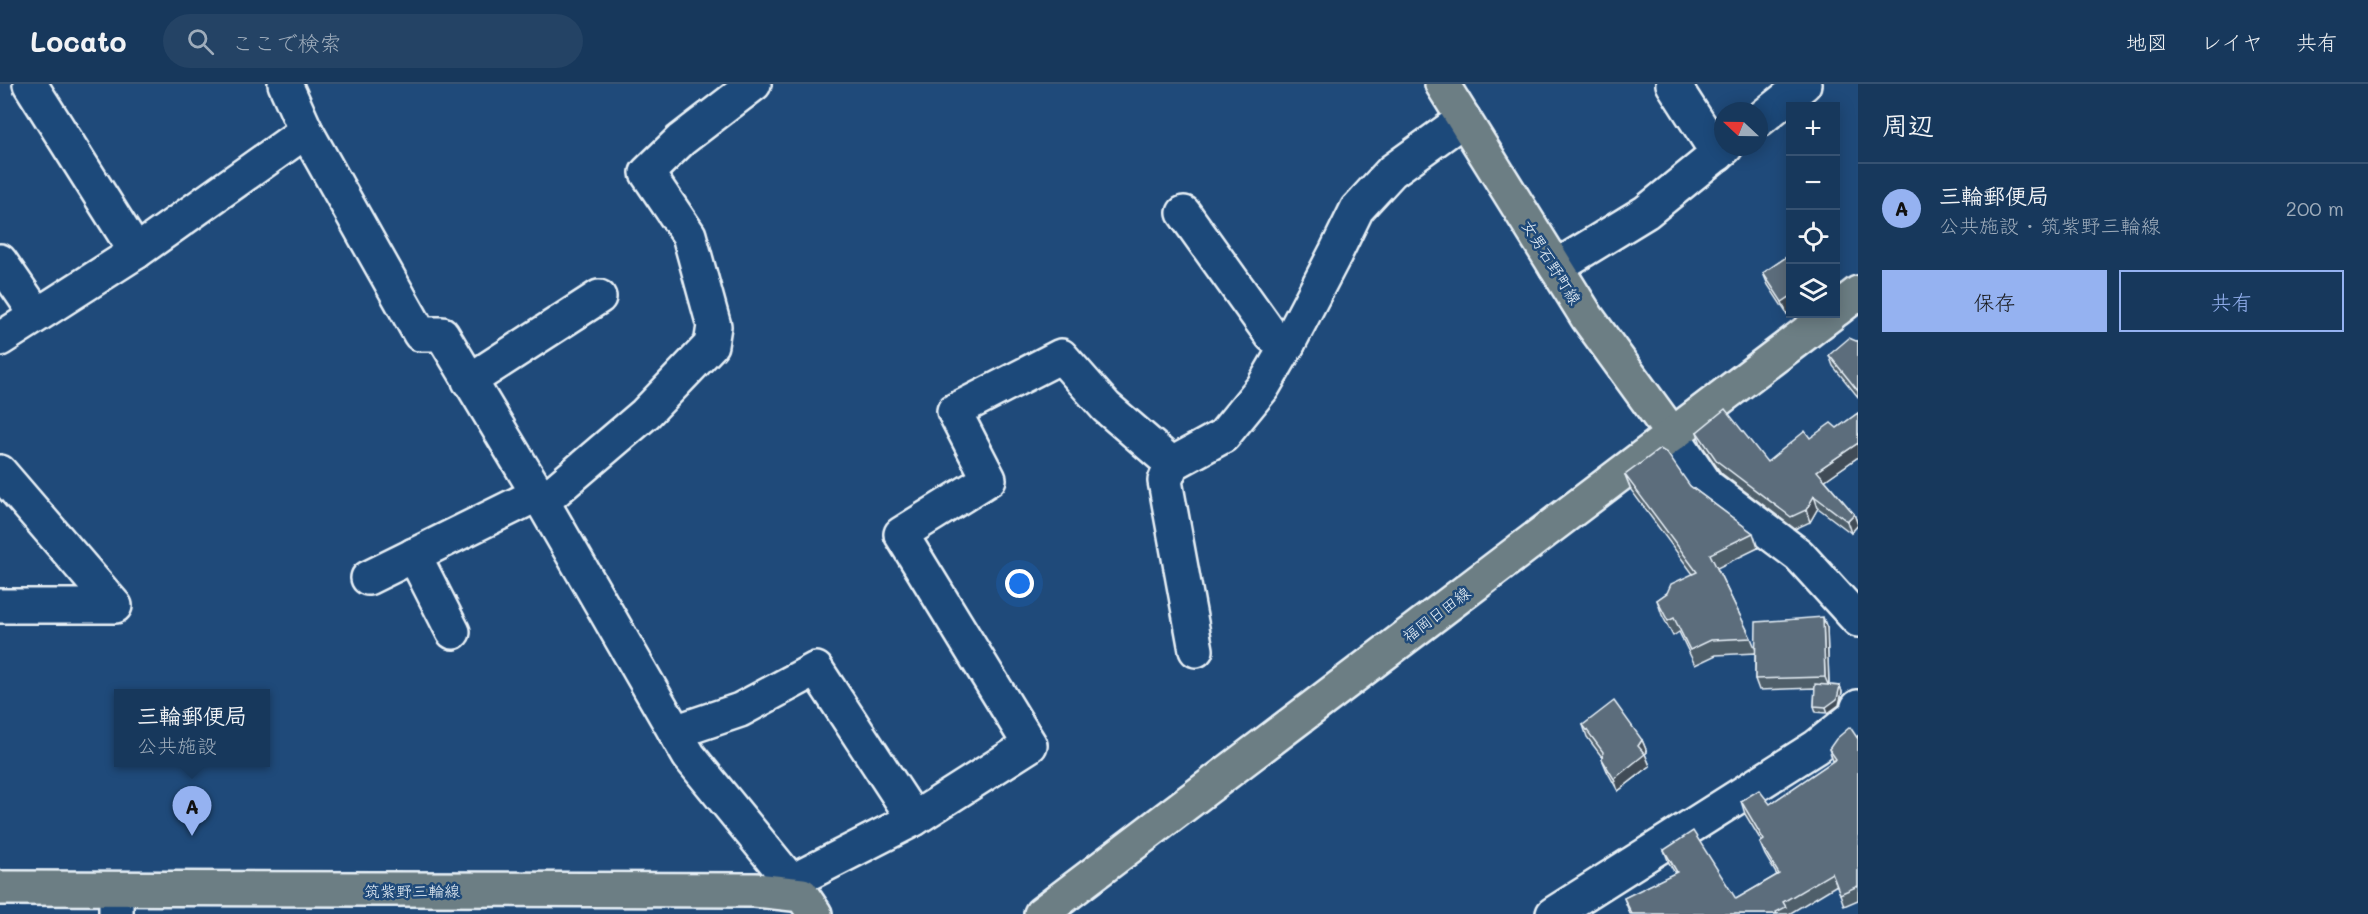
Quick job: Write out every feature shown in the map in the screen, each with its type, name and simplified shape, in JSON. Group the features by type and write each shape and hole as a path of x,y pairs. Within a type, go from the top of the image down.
{"main road":[{"name":"女男石野町線","path":"1442,84 1587,317 1672,435"},
{"path":"1840,307 1858,293"},
{"name":"福岡日田線","path":"1057,909 1826,318"},
{"name":"筑紫野三輪線","path":"0,888 116,902 755,890 802,897"}],"street":[{"path":"30,84 136,252"},
{"path":"285,84 306,131 420,334 442,334 689,756 802,897 914,819 1030,745 901,534 989,479 954,411 1061,356 1106,407 1172,464"},
{"path":"368,578 540,498 645,414 711,345 714,326 690,235 647,173 681,140 754,84"},
{"path":"1673,84 1714,139"},
{"path":"1768,113 1804,84"},
{"path":"1196,650 1165,481 1172,464 1222,436 1263,387 1288,344 1357,210 1392,171 1464,119"},
{"path":"0,339 136,252 306,131"},
{"path":"1556,267 1646,212 1715,156"},
{"path":"1184,213 1272,336 1288,344"},
{"path":"0,261 38,315"},
{"path":"470,381 599,297"},
{"path":"1672,435 1707,486 1799,555 1858,620"},
{"path":"0,472 115,606 0,606"},
{"path":"414,555 453,632"},
{"path":"675,732 740,710 816,669 914,819"},
{"path":"1553,914 1816,747 1857,715"}],"building":[{"path":"1786,257 1786,299 1782,302 1763,273"},
{"path":"1849,338 1858,341 1858,391 1829,355"},
{"path":"1725,409 1767,462 1805,431 1810,438 1831,423 1837,428 1858,413 1858,443 1817,471 1854,514 1847,521 1814,496 1806,510 1791,517 1717,461 1697,432"},
{"path":"1660,449 1667,453 1690,486 1753,533 1710,554 1751,638 1711,640 1690,650 1674,618 1668,621 1657,600 1667,593 1671,584 1697,572 1625,475"},
{"path":"1823,617 1825,677 1755,679 1756,622"},
{"path":"1815,684 1840,686 1837,699 1826,707 1814,706"},
{"path":"1614,701 1642,740 1638,746 1645,754 1614,779 1602,759 1603,752 1583,725"},
{"path":"1850,727 1858,739 1858,886 1840,894 1832,873 1783,902 1786,907 1776,912 1777,914 1632,914 1624,898 1677,872 1664,850 1693,831 1736,899 1779,874 1760,843 1764,840 1741,801 1759,790 1770,804 1836,759 1829,749 1836,739"}],"place":[{"name":"三輪郵便局","path":"192,836"}]}
